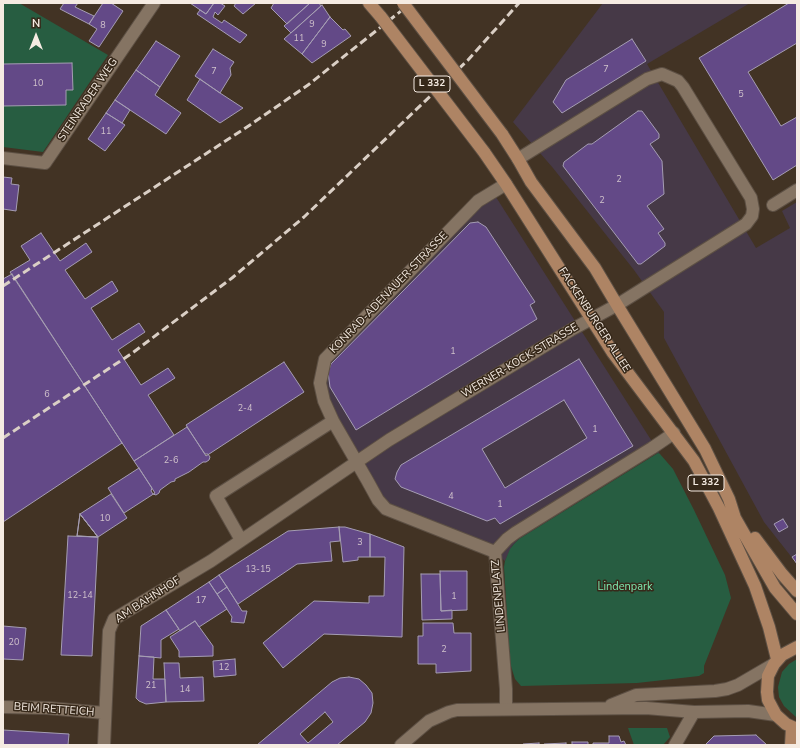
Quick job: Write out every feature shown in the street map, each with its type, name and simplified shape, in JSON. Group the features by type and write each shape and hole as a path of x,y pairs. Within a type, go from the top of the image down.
{"main road":[{"name":"FACKENBURGER ALLEE","path":"369,3 484,152 506,184 613,353 694,461 719,508 755,586 765,615 776,662"},
{"name":"L 332","path":"403,3 502,134 531,182 594,268 618,305 705,450 729,499 735,518 775,588 797,614"},
{"path":"729,499 741,514 757,542 797,591"},
{"path":"791,745 794,728 780,720 776,715 768,700 767,692 768,676 776,662 788,651 797,647"}],"street":[{"name":"STEINRADER WEG","path":"3,158 45,163 154,3"},
{"name":"WERNER-KOCK-STRASSE","path":"356,462 389,440 618,305 746,224 752,216 753,209 751,198 683,86 670,76 662,74 647,79 518,159"},
{"name":"KONRAD-ADENAUER-STRASSE","path":"495,552 386,509 378,500 333,421 324,402 320,383 325,359 478,201 506,184"},
{"path":"773,205 797,190"},
{"path":"241,540 216,496 333,421"},
{"name":"LINDENPLATZ","path":"506,709 506,689 495,552 515,533 674,433"},
{"name":"AM BAHNHOF","path":"104,745 109,631 114,619 211,561 356,462"},
{"path":"604,708 636,696 727,689 738,685 776,662"},
{"name":"BEIM RETTEICH","path":"3,707 47,708 105,713"},
{"path":"401,745 429,721 449,712 472,709 646,708 694,712 748,711 776,715"},
{"path":"675,745 694,712"}],"shaded area":[{"path":"603,3 750,3 647,64 756,248 790,228 782,211 797,202 797,564 764,522 664,338 664,312 634,270 553,168 513,122"},
{"path":"476,194 494,194 660,454 655,454 519,539 512,546 505,561 495,552 387,508 333,421 322,371 325,359"}],"green space":[{"path":"3,3 19,3 108,55 43,152 3,147"},
{"name":"Lindenpark","path":"658,453 673,469 694,510 725,575 731,598 704,666 704,673 699,676 637,683 521,686 515,679 510,663 504,567 510,549 519,539"},
{"path":"797,659 797,718 784,706 779,697 778,687 782,672 789,664"},
{"path":"628,728 667,728 670,737 663,745 634,745"}],"building":[{"path":"64,3 78,3 75,7 94,16 89,24 60,9"},
{"path":"103,3 111,3 123,11 99,47 89,41 97,29 89,24"},
{"path":"190,3 214,3 206,14"},
{"path":"214,3 220,3 225,6 218,15 215,12 213,17 222,23 224,20 247,35 240,43 197,14 200,10 206,14"},
{"path":"236,3 256,3 243,14 234,6"},
{"path":"274,3 310,3 287,24 271,8"},
{"path":"310,3 319,3 321,6 291,33 284,26"},
{"path":"789,3 797,3 797,43 748,72 781,126 797,117 797,165 773,180 699,58"},
{"path":"322,5 330,17 302,54 284,39"},
{"path":"330,17 351,36 312,63 302,54"},
{"path":"632,39 646,61 562,113 553,102 566,80"},
{"path":"156,41 180,56 160,87 136,70"},
{"path":"213,49 234,62 230,68 231,75 220,93 195,76"},
{"path":"72,63 73,90 66,90 66,105 3,106 3,64"},
{"path":"136,70 160,87 155,95 181,113 166,134 115,100"},
{"path":"200,79 243,108 220,123 187,100"},
{"path":"115,100 130,110 122,123 106,113"},
{"path":"638,111 642,111 659,134 659,138 650,144 662,161 664,194 647,206 664,229 658,233 665,243 665,246 641,264 638,264 563,166 564,162 588,144 592,144"},
{"path":"106,113 125,125 105,151 88,139"},
{"path":"3,177 12,178 11,184 19,185 16,211 3,209"},
{"path":"478,222 486,227 535,302 530,305 537,319 356,430 330,387 328,372 331,364 470,223"},
{"path":"41,233 60,261 86,243 92,252 65,270 85,299 112,281 118,291 91,308 112,340 139,323 145,332 118,350 141,385 168,368 175,378 148,395 174,435 134,461 10,272 30,260 21,246"},
{"path":"12,274 122,443 3,522 3,279"},
{"path":"579,359 633,446 500,524 495,518 487,521 401,487 395,479 401,465","holes":["564,400 587,438 505,488 482,449"]},
{"path":"284,362 304,392 206,456 186,425"},
{"path":"187,427 205,454 208,454 210,457 209,460 175,479 175,481 171,482 160,490 156,495 153,494 151,491 152,488 134,461"},
{"path":"139,468 155,493 124,513 108,488"},
{"path":"111,494 127,518 98,537 80,514"},
{"path":"80,514 98,537 77,536"},
{"path":"80,514 98,537 77,536"},
{"path":"783,519 788,527 779,532 774,524"},
{"path":"339,527 340,541 330,542 332,561 297,564 238,604 219,575 288,531"},
{"path":"339,527 345,527 370,534 370,557 358,557 358,560 343,562"},
{"path":"370,534 404,547 402,637 324,634 283,668 263,643 314,601 369,603 369,596 384,596 385,557 370,557"},
{"path":"68,536 98,537 92,656 61,655"},
{"path":"797,554 797,564 792,557"},
{"path":"440,571 467,571 467,610 441,611"},
{"path":"421,574 440,574 441,611 452,610 452,619 422,620"},
{"path":"219,575 227,587 217,594 209,582"},
{"path":"209,582 227,609 199,627 195,621 180,631 166,610"},
{"path":"227,587 242,611 247,611 244,623 231,622 232,617 217,594"},
{"path":"166,610 179,629 161,640 161,658 139,656 141,626"},
{"path":"195,621 213,646 213,656 179,657 179,651 170,637"},
{"path":"423,623 453,623 454,633 471,633 471,671 436,673 436,664 418,664 418,636 423,636"},
{"path":"3,626 26,628 23,660 3,659"},
{"path":"139,656 154,657 153,679 165,679 166,702 146,704 136,698"},
{"path":"235,659 236,675 214,677 213,661"},
{"path":"164,663 179,663 180,678 203,677 204,701 166,702"},
{"path":"349,677 359,679 366,685 372,693 373,703 371,713 365,722 337,745 257,745 332,682 340,678"},
{"path":"325,712 333,722 308,743 300,734"},
{"path":"3,730 69,734 68,745 3,745"},
{"path":"756,735 767,745 705,745 714,736"},
{"path":"609,736 619,736 621,742 624,741 626,745 593,745 593,743 609,743"},
{"path":"572,742 588,742 588,745 572,745"},
{"path":"539,743 539,745 523,745 523,744"},
{"path":"566,743 566,745 544,745 544,744"}],"railway":[{"path":"3,286 250,125 308,85 411,3"},
{"path":"3,438 131,354 232,278 304,217 468,60 519,3"}]}
